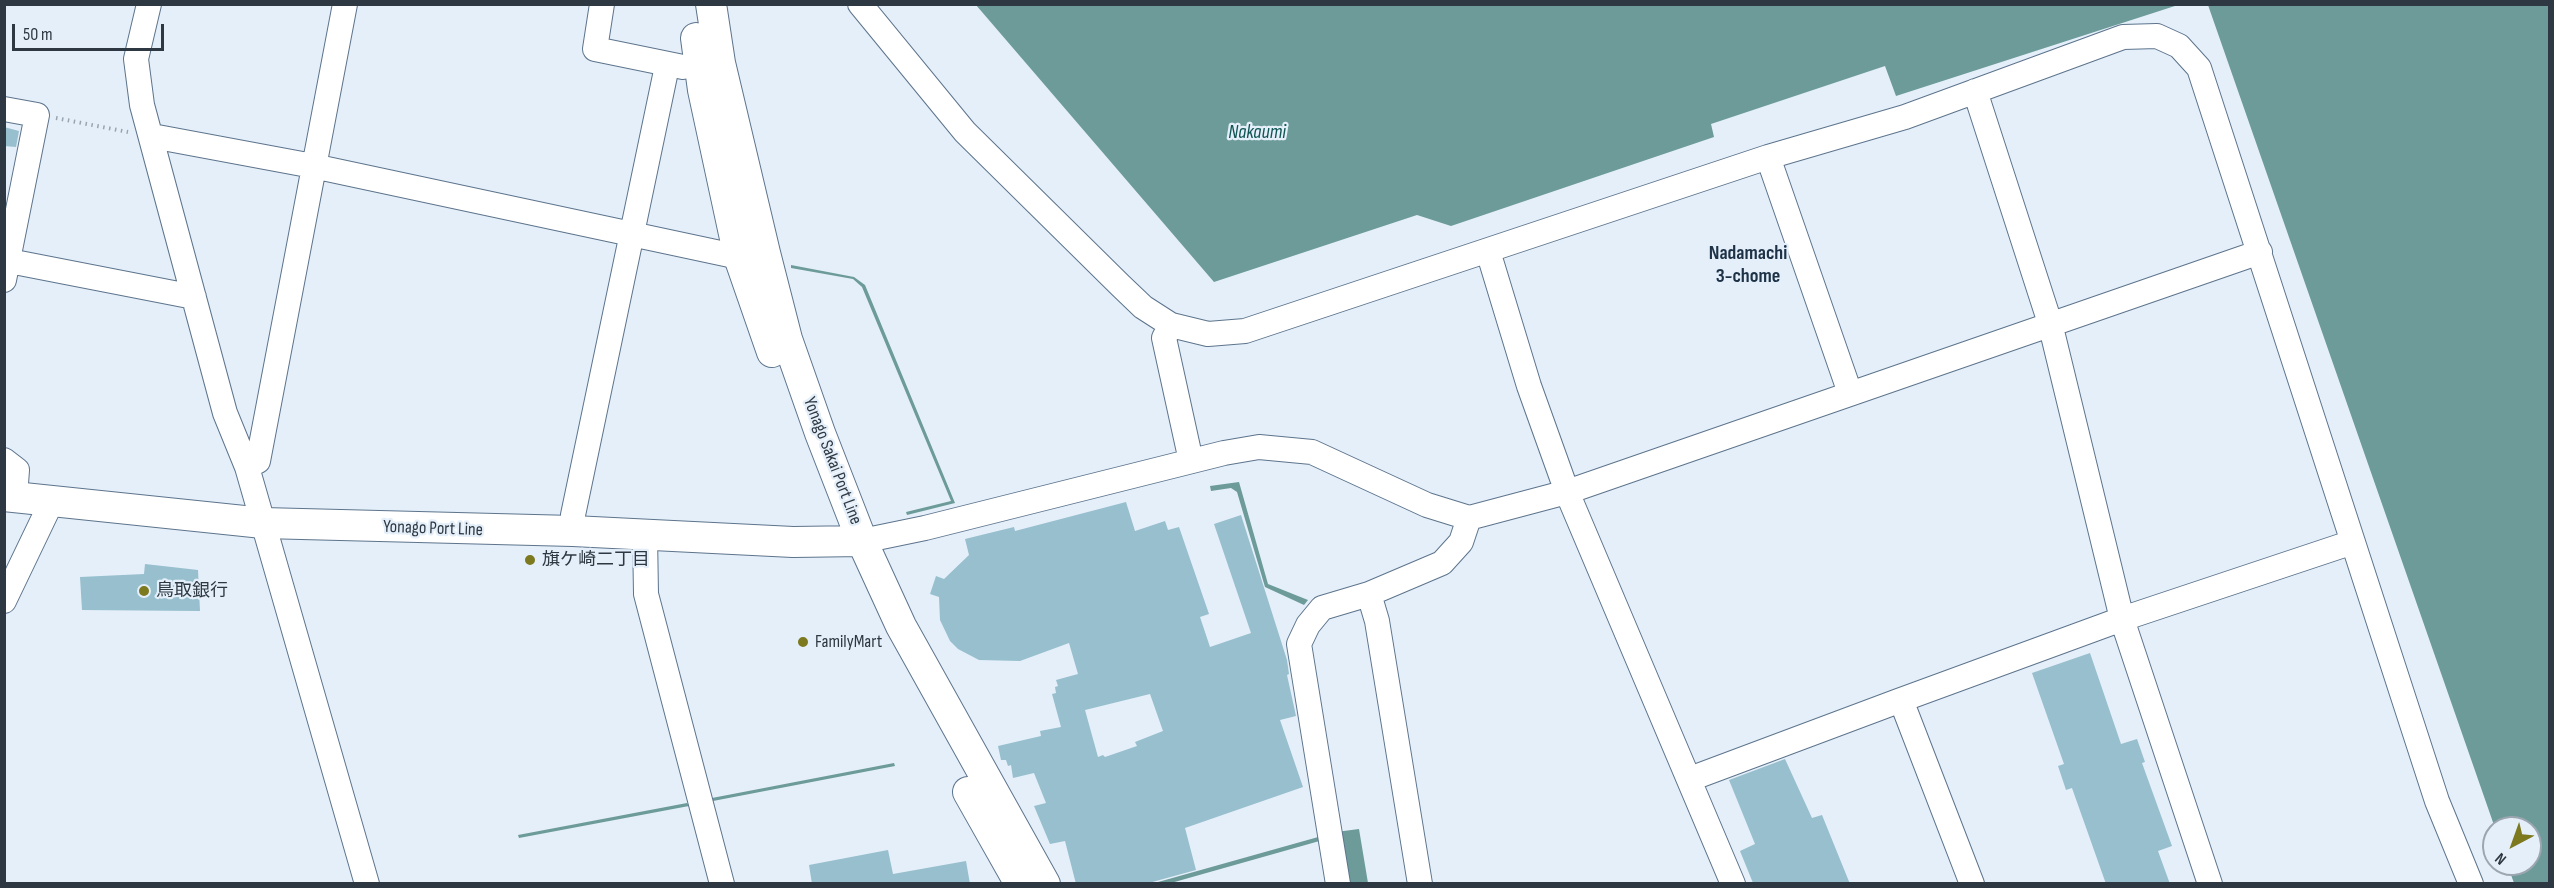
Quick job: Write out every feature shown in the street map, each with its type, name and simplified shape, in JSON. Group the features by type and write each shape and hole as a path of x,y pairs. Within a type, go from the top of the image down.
{"main road":[{"name":"Yonago Sakai Port Line","path":"690,4 700,65 740,256 851,541 956,770 1020,884"},
{"name":"Yonago Sakai Port Line","path":"711,4 720,63 788,339 851,541 1045,884"},
{"name":"Yonago Port Line","path":"10,496 51,503 263,524 573,531 851,541"}],"street":[{"path":"148,4 136,59 142,105 225,412 247,468 367,884"},
{"path":"247,468 258,462 345,4"},
{"path":"602,4 595,49 667,66 700,65"},
{"path":"860,4 965,132 1143,307 1171,325 1208,334 1245,332 1768,157 1905,117 2123,37 2157,36 2179,46 2199,68 2437,801 2471,884"},
{"path":"573,531 573,515 667,66"},
{"path":"1976,91 2050,323 2122,619 2210,884"},
{"path":"4,109 37,115 6,267 194,297"},
{"path":"152,136 313,166 740,256"},
{"path":"1768,157 1850,393"},
{"path":"1488,251 1529,386 1567,492 1733,884"},
{"path":"851,541 925,528 1191,461 1258,447 1312,452 1427,506 1469,518 1567,492 2260,252"},
{"path":"1171,325 1164,338 1191,461"},
{"path":"4,460 17,470 10,496"},
{"path":"4,601 51,503"},
{"path":"1338,884 1299,644 1308,625 1322,608 1369,594 1442,563 1461,542 1469,518"},
{"path":"645,535 646,594 722,884"},
{"path":"1690,779 2122,619 2353,542"},
{"path":"1369,594 1377,621 1420,884"},
{"path":"1901,700 1972,884"}],"path":[{"path":"37,115 152,136"}],"water":[{"name":"Nakaumi","path":"976,5 2178,5 1896,96 1885,66 1711,124 1714,137 1451,226 1417,215 1214,282"},
{"path":"2208,5 2549,5 2549,883 2514,883 2511,876 2542,876 2542,816 2491,816"},
{"path":"791,265 854,277 865,285 955,503 907,515 906,512 951,501 862,287 853,279 791,268"},
{"path":"1239,482 1268,584 1308,600 1304,605 1265,587 1237,492 1231,488 1211,491 1210,486"},
{"path":"894,763 895,766 713,801 712,798"},
{"path":"687,803 689,806 519,838 518,835"},
{"path":"1359,829 1368,883 1348,883 1323,840 1171,883 1151,884 1336,832"}],"building":[{"path":"4,127 19,131 16,147 4,146"},
{"path":"1126,502 1135,531 1165,521 1168,530 1179,527 1209,614 1200,617 1210,647 1251,633 1214,524 1241,515 1287,660 1289,674 1287,675 1296,716 1280,720 1303,787 1185,828 1196,870 1145,884 1076,884 1065,841 1050,844 1034,806 1046,803 1034,773 1013,778 1011,765 1008,766 1006,760 1001,760 998,746 1041,736 1040,731 1061,727 1052,694 1056,693 1055,687 1058,686 1056,680 1078,674 1069,643 1020,661 979,660 958,649 950,641 940,620 939,597 930,594 936,576 944,579 969,555 965,539 1014,527 1015,531","holes":["1150,694 1163,731 1135,742 1137,746 1105,757 1103,755 1098,757 1085,710"]},
{"path":"145,564 198,570 200,611 82,610 80,577 144,574"},
{"path":"2090,653 2121,744 2137,739 2145,762 2142,763 2172,846 2158,851 2170,884 2106,884 2072,788 2066,790 2058,766 2064,764 2032,673"},
{"path":"1785,759 1812,818 1822,815 1850,884 1753,883 1740,851 1755,844 1729,780"},
{"path":"888,850 893,874 966,861 970,884 812,884 809,865"}],"place":[{"name":"旗ケ崎二丁目","path":"530,560"},
{"name":"鳥取銀行","path":"144,591"},
{"name":"FamilyMart","path":"803,642"}],"district":[{"name":"Nadamachi 3-chome","path":"1748,266"}]}
